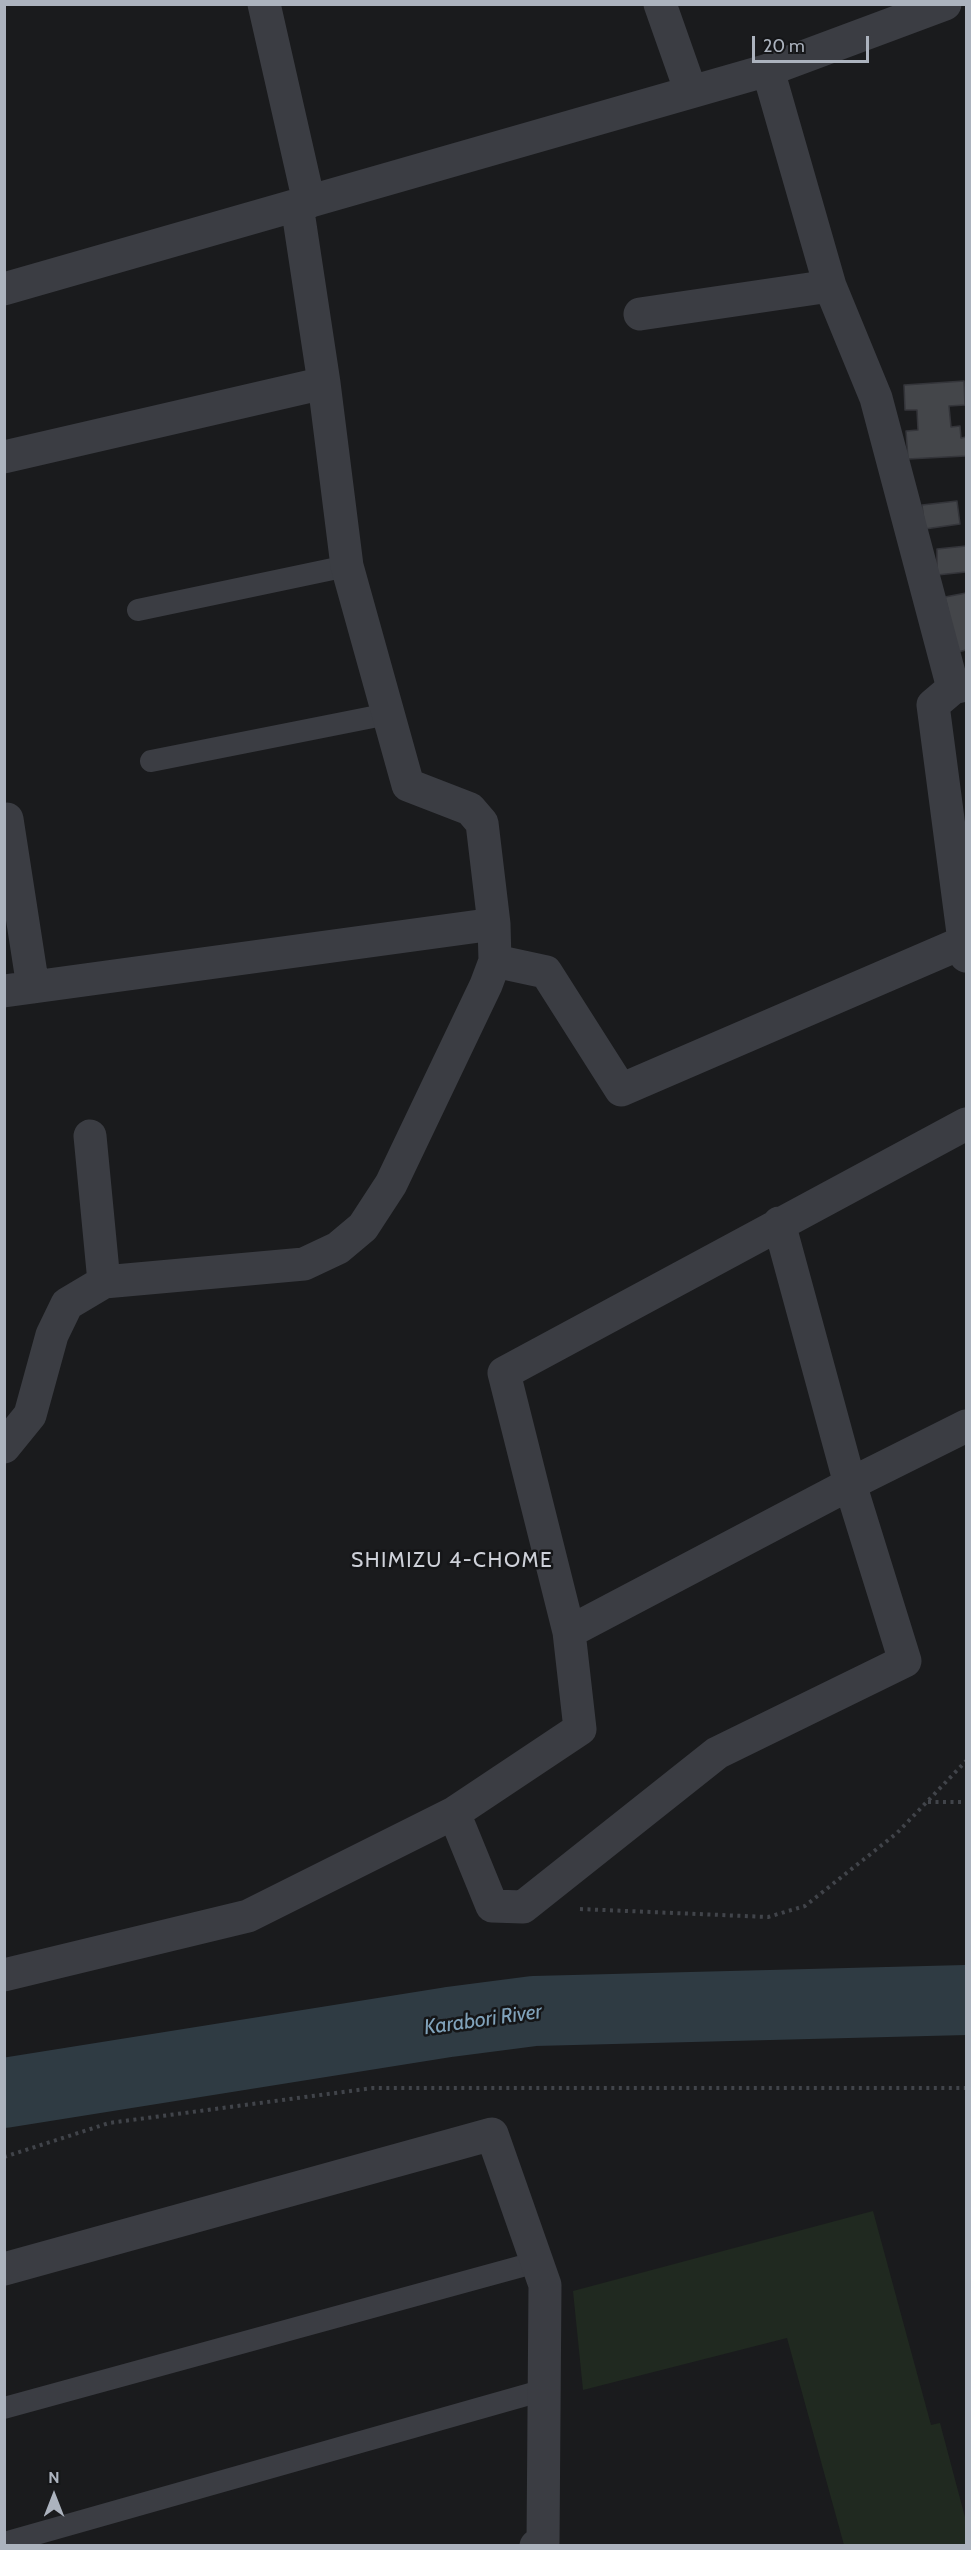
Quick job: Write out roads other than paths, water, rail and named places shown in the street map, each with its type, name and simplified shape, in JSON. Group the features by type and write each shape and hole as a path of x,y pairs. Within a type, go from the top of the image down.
{"street":[{"path":"4,1447 30,1415 52,1335 67,1304 104,1282 304,1264 338,1248 363,1227 391,1184 486,985 495,961 494,924 482,823 470,809 408,785 347,566 303,203 264,4"},
{"path":"660,4 691,92"},
{"path":"4,289 768,70 945,4"},
{"path":"495,961 546,972 621,1090 965,949 933,705 960,686 876,398 830,286 768,70"},
{"path":"639,314 830,286"},
{"path":"4,457 324,383"},
{"path":"7,819 19,989 494,924"},
{"path":"4,1975 248,1916 454,1813 580,1729 569,1632 504,1372 966,1124"},
{"path":"90,1136 104,1282"},
{"path":"454,1813 492,1906 522,1907 717,1753 905,1661 850,1484 779,1223"},
{"path":"569,1632 850,1484 966,1426"},
{"path":"4,2269 492,2134 545,2286 543,2543 536,2546"}],"lane":[{"path":"138,610 347,566"},
{"path":"152,761 388,714"},
{"path":"4,2408 537,2262"},
{"path":"4,2544 544,2390"}],"waterway":[{"name":"Karabori River","path":"4,2093 449,2022 534,2011 966,2000"}],"district":[{"name":"SHIMIZU 4-CHOME","path":"452,1561"}]}
